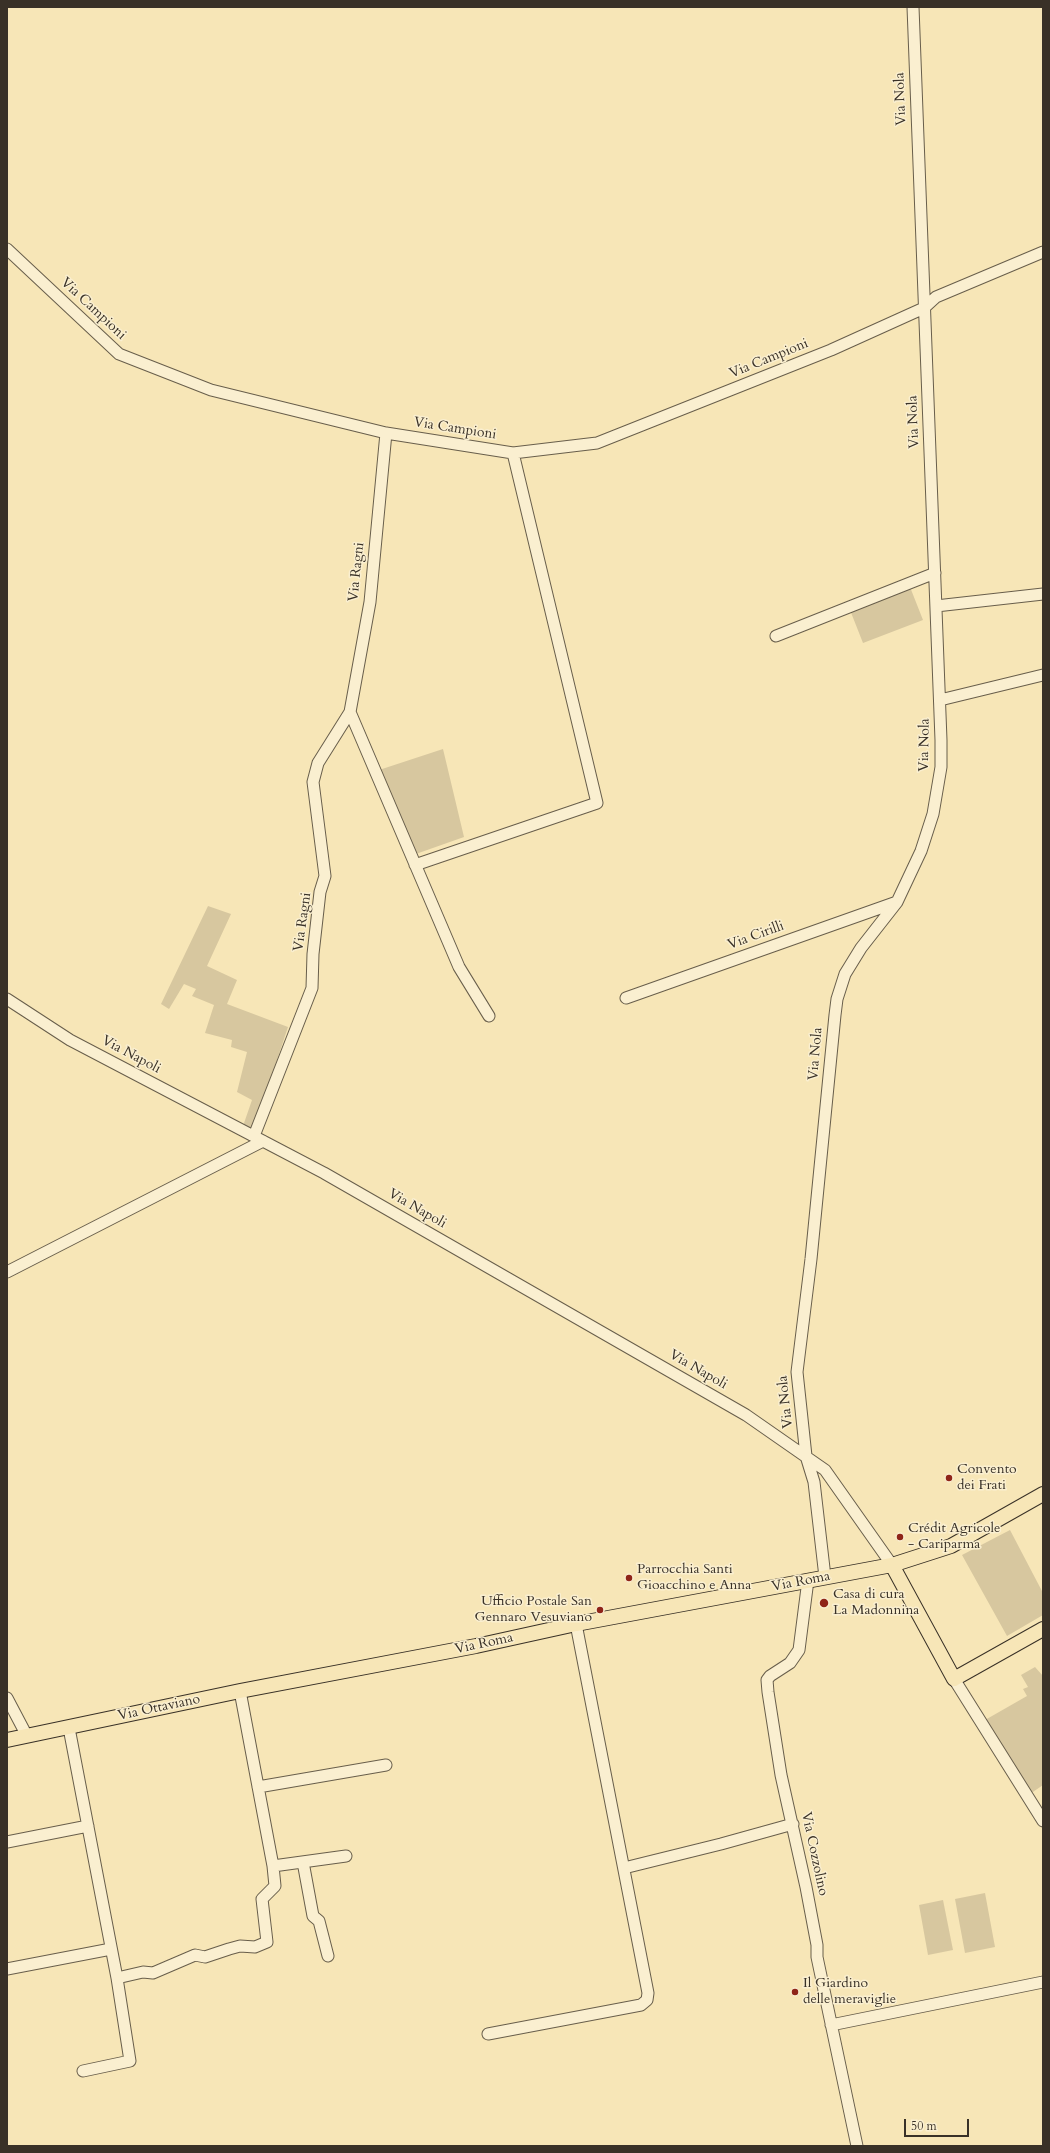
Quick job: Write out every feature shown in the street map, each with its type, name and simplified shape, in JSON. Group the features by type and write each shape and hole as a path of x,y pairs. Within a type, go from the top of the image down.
{"main road":[{"name":"Via Roma","path":"310,1677 476,1646 576,1624 892,1565 951,1546 1043,1494"},
{"path":"892,1565 954,1679 1043,1630"},
{"name":"Via Ottaviano","path":"7,1740 69,1728 240,1690 310,1677"}],"street":[{"name":"Via Nola","path":"825,1577 814,1482 806,1456 797,1372 811,1259 837,999 841,983 850,964 897,902 921,851 936,800 941,767 940,700 913,7"},
{"name":"Via Campioni","path":"7,249 119,354 211,390 386,433 513,453 597,443 831,350 924,308 936,297 1043,252"},
{"name":"Via Ragni","path":"259,1139 312,988 313,954 320,892 325,876 313,782 318,763 350,712 370,602 386,433"},
{"path":"415,865 597,803 513,453"},
{"path":"776,636 934,573"},
{"path":"936,606 1043,594"},
{"path":"940,700 1043,675"},
{"path":"350,712 459,967 489,1016"},
{"name":"Via Cirilli","path":"626,998 897,902"},
{"name":"Via Napoli","path":"7,999 70,1040 324,1173 746,1415 825,1470 892,1565"},
{"path":"7,1272 259,1139"},
{"name":"Via Cozzolino","path":"808,1580 799,1650 790,1663 770,1676 767,1680 768,1692 781,1775 793,1824 831,2025 857,2146"},
{"path":"488,2034 641,2005 647,2000 648,1994 576,1624"},
{"path":"954,1679 1043,1821"},
{"path":"117,1978 142,1972 153,1973 195,1956 205,1957 229,1948 240,1946 255,1947 266,1942 262,1898 275,1886 273,1866 240,1690"},
{"path":"7,1698 27,1736"},
{"path":"69,1728 117,1978 130,2062 83,2072"},
{"path":"258,1788 386,1765"},
{"path":"624,1868 721,1844 793,1824"},
{"path":"7,1842 88,1826"},
{"path":"273,1866 346,1856"},
{"path":"303,1862 313,1916 319,1921 328,1956"},
{"path":"7,1969 111,1949"},
{"path":"831,2025 1043,1982"}],"shaded area":[{"path":"910,587 923,620 863,643 850,610"},
{"path":"443,749 464,837 413,855 376,771"},
{"path":"208,906 231,914 207,966 237,980 227,1004 288,1027 253,1132 243,1126 252,1100 237,1092 247,1052 231,1047 232,1040 205,1033 214,1005 192,996 196,989 184,984 169,1009 161,1004"},
{"path":"1010,1530 1043,1593 1043,1615 1007,1636 962,1555"},
{"path":"1035,1667 1043,1676 1043,1785 1030,1794 985,1720 1027,1696 1023,1689 1028,1687 1021,1675"},
{"path":"985,1893 995,1947 965,1953 955,1899"},
{"path":"943,1900 953,1950 928,1955 919,1905"}],"place":[{"name":"Convento dei Frati","path":"949,1478"},
{"name":"Crédit Agricole - Cariparma","path":"900,1537"},
{"name":"Parrocchia Santi Gioacchino e Anna","path":"629,1578"},
{"name":"Casa di cura La Madonnina","path":"824,1603"},
{"name":"Ufficio Postale San Gennaro Vesuviano","path":"600,1610"},
{"name":"Il Giardino delle meraviglie","path":"795,1992"}]}
